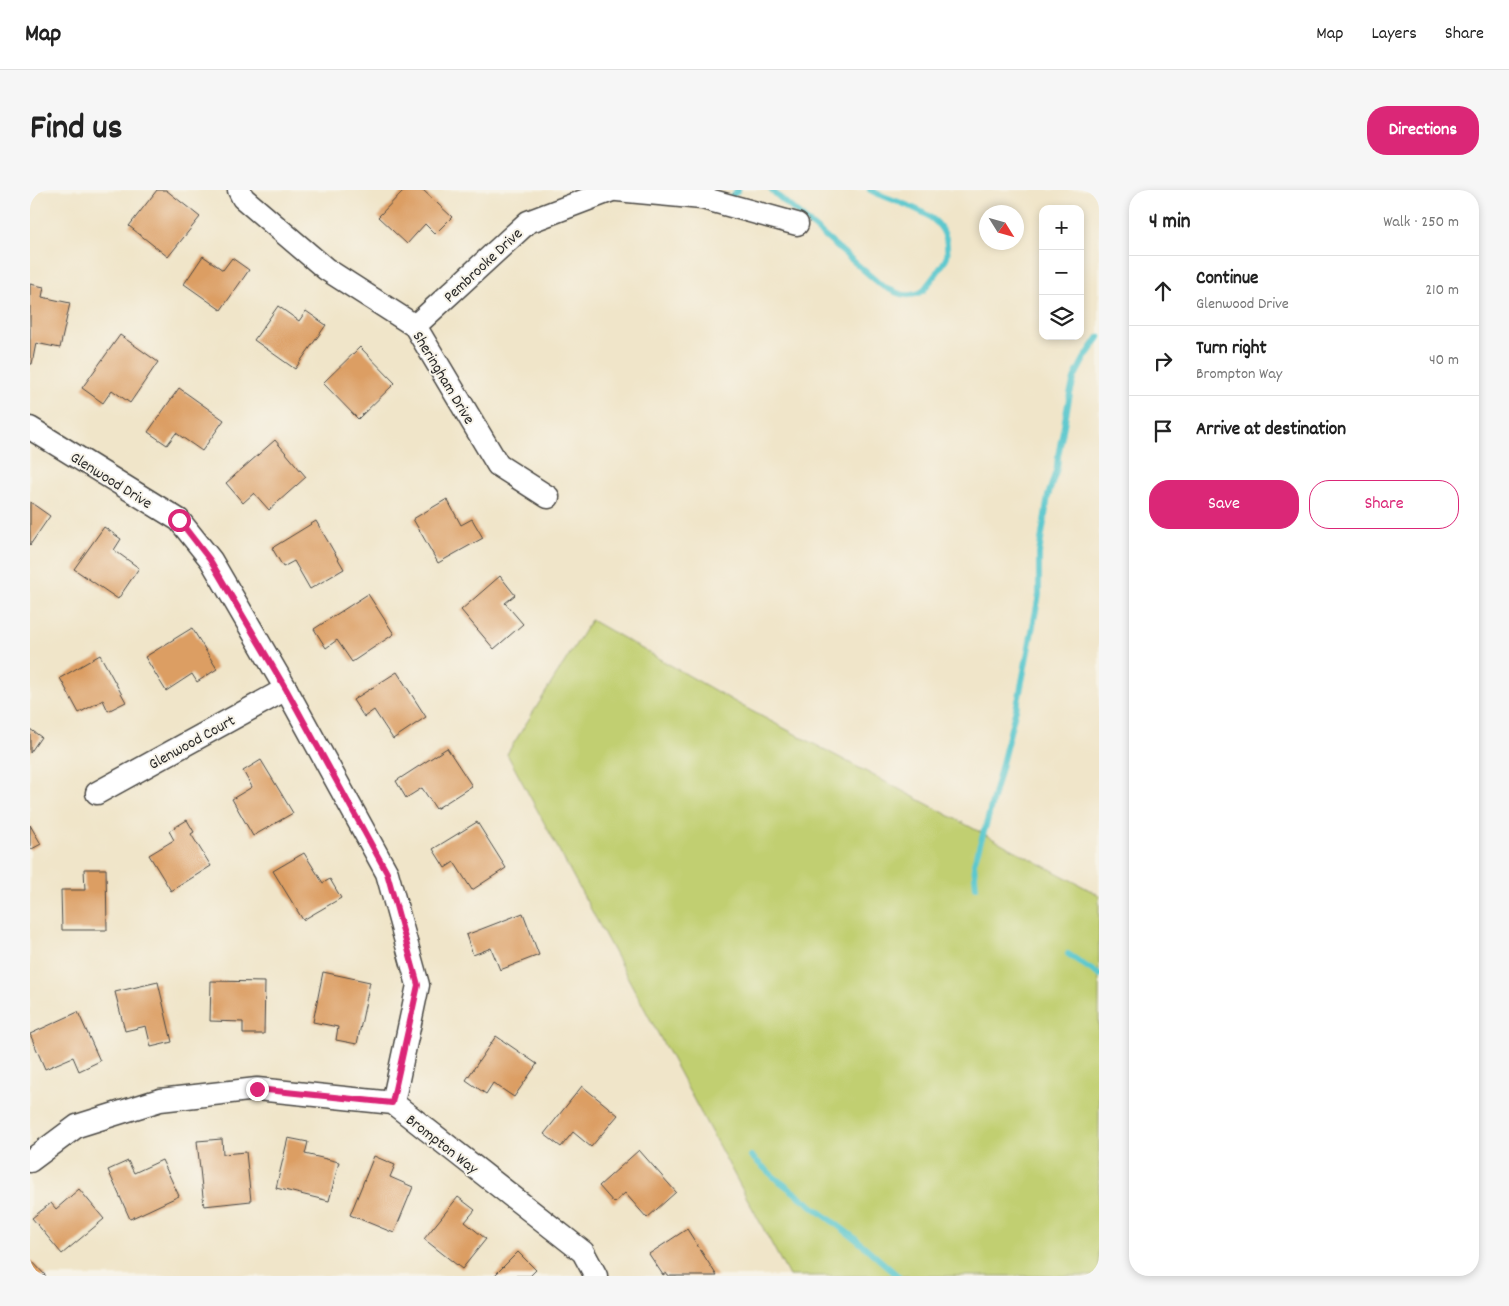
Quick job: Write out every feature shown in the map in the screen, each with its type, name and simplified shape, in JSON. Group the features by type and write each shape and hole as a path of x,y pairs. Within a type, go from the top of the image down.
{"street":[{"name":"Sheringham Drive","path":"239,190 243,198 326,269 415,326 498,465 548,498"},
{"name":"Pembrooke Drive","path":"415,326 528,222 612,190"},
{"path":"616,190 702,198 797,224"},
{"name":"Glenwood Drive","path":"30,428 179,520 210,560 286,689 387,873 418,985 392,1103"},
{"name":"Glenwood Court","path":"97,792 286,689"},
{"name":"Brompton Way","path":"30,1161 77,1126 160,1100 257,1089 392,1103 583,1252 596,1276"}],"green space":[{"path":"591,620 744,707 1099,895 1099,1276 789,1276 507,754"}],"building":[{"path":"157,190 166,190 200,217 168,257 129,226"},
{"path":"404,190 423,190 452,217 435,234 425,224 407,244 378,217"},
{"path":"203,256 223,270 232,258 249,270 221,310 184,284"},
{"path":"30,284 44,287 42,297 70,303 60,348 36,343 32,364 30,364"},
{"path":"278,306 299,321 306,311 326,325 295,369 254,340"},
{"path":"120,335 158,362 130,403 112,390 103,403 82,388"},
{"path":"360,347 395,383 358,419 323,383"},
{"path":"179,388 224,420 202,451 176,433 167,445 148,432"},
{"path":"275,440 306,477 269,510 254,493 243,503 226,483"},
{"path":"447,499 461,525 472,519 483,538 438,563 413,519"},
{"path":"30,502 50,516 30,545"},
{"path":"316,521 344,569 310,589 294,561 283,567 272,548"},
{"path":"104,527 121,539 114,550 139,568 118,599 74,569"},
{"path":"500,576 515,595 505,603 523,624 494,649 461,610"},
{"path":"368,594 394,634 352,662 337,640 326,648 314,629"},
{"path":"192,628 217,669 197,682 192,674 166,691 145,657"},
{"path":"100,655 126,702 108,711 103,700 79,713 60,678"},
{"path":"397,672 426,717 393,739 374,710 364,717 353,700"},
{"path":"30,729 41,737 30,753"},
{"path":"447,748 472,786 436,809 422,788 406,798 396,781"},
{"path":"261,760 293,813 253,836 232,799 252,787 243,771"},
{"path":"187,820 194,832 191,834 211,866 171,891 149,855 174,840 169,831"},
{"path":"477,822 506,868 472,890 454,862 445,868 433,849"},
{"path":"30,825 41,844 30,850"},
{"path":"304,853 323,883 330,879 341,898 303,920 273,871"},
{"path":"84,869 106,869 107,930 62,930 61,890 85,890"},
{"path":"523,913 539,955 500,970 491,948 473,955 466,935"},
{"path":"323,972 370,982 357,1044 336,1040 338,1027 313,1022"},
{"path":"211,981 265,982 264,1034 243,1034 243,1022 210,1021"},
{"path":"158,982 172,1042 151,1047 146,1026 125,1031 115,992"},
{"path":"78,1012 100,1061 79,1071 73,1057 45,1069 30,1034"},
{"path":"496,1036 537,1064 514,1097 493,1083 486,1094 466,1080"},
{"path":"582,1086 618,1115 591,1147 573,1132 561,1147 544,1134"},
{"path":"288,1138 308,1142 305,1154 339,1162 329,1201 276,1188"},
{"path":"222,1139 223,1154 246,1152 251,1201 204,1206 197,1141"},
{"path":"639,1150 676,1192 647,1218 625,1193 614,1203 599,1186"},
{"path":"374,1156 395,1165 390,1177 413,1187 394,1233 350,1215"},
{"path":"162,1160 179,1196 130,1219 108,1170 128,1161 134,1173"},
{"path":"79,1189 104,1219 62,1254 32,1218 51,1203 56,1209"},
{"path":"458,1197 475,1210 465,1222 486,1239 462,1269 424,1239"},
{"path":"687,1229 717,1276 668,1276 666,1273 663,1275 649,1254"},
{"path":"518,1252 536,1270 530,1276 494,1276"},
{"path":"30,1259 46,1276 30,1276"}],"waterway":[{"path":"732,196 738,190"},
{"path":"771,190 881,285 897,293 917,294 923,291 947,256 944,233 938,224 928,216 870,190"},
{"path":"976,887 974,863 987,822 1019,697 1039,595 1039,554 1048,496 1057,468 1070,394 1075,376 1099,337"},
{"path":"1068,954 1099,975"},
{"path":"751,1156 774,1177 857,1240 898,1276"}],"route":[{"path":"179,520 210,560 286,689 387,873 418,985 392,1103 257,1089"}]}
